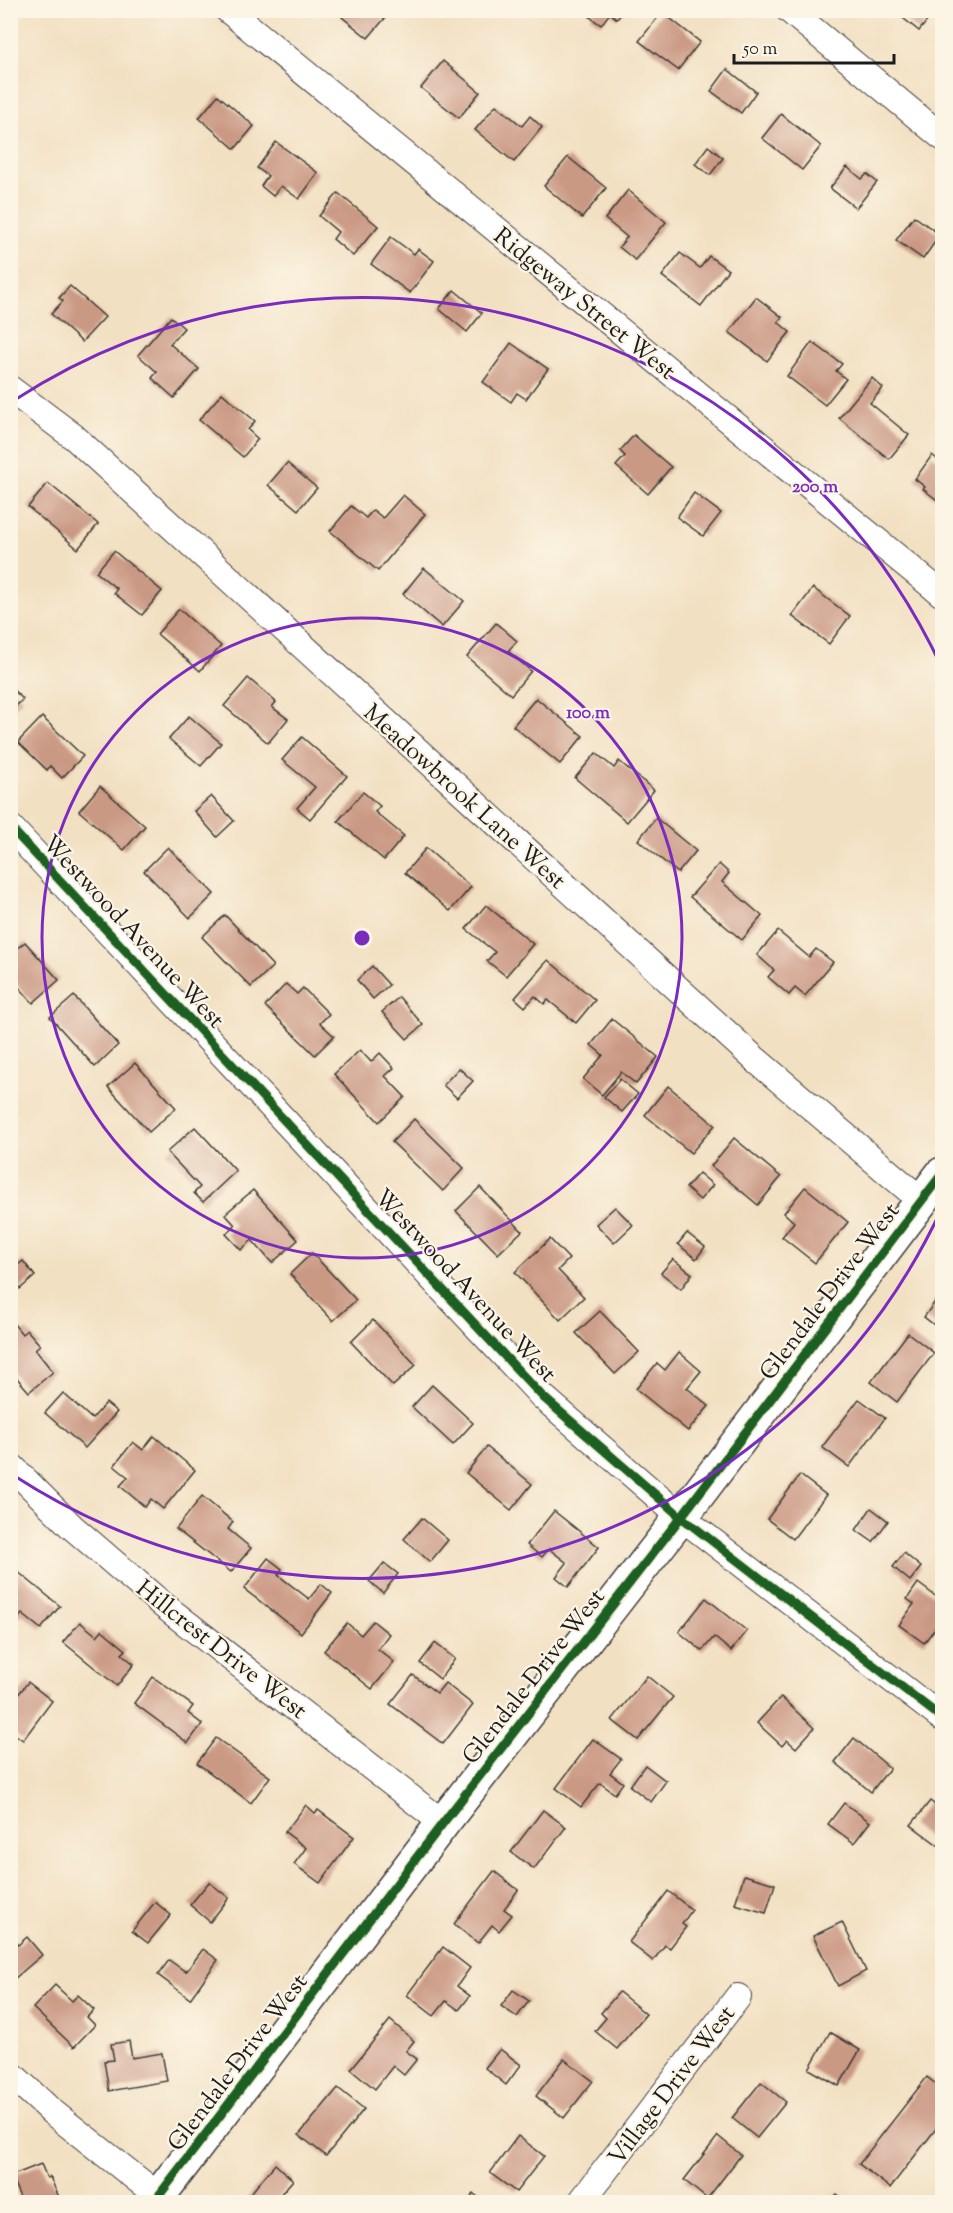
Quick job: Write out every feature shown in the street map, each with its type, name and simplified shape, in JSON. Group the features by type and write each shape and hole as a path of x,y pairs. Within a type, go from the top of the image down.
{"street":[{"name":"Ridgeway Street West","path":"228,10 942,594"},
{"path":"789,10 942,137"},
{"name":"Meadowbrook Lane West","path":"10,389 74,437 756,1060 922,1201"},
{"name":"Westwood Avenue West","path":"10,826 543,1397 681,1517 942,1718"},
{"name":"Glendale Drive West","path":"159,2201 443,1823 681,1517 942,1174"},
{"name":"Hillcrest Drive West","path":"10,1465 71,1526 163,1605 443,1823"},
{"name":"Village Drive West","path":"581,2202 738,1996"},
{"path":"10,2073 51,2111 159,2201"}],"building":[{"path":"347,10 379,10 386,17 368,38 342,17"},
{"path":"595,10 625,10 617,19 610,13 601,25 590,17"},
{"path":"893,10 936,10 919,31"},
{"path":"662,12 700,42 678,70 639,41"},
{"path":"443,61 480,92 459,118 421,88"},
{"path":"727,69 756,92 741,113 711,91"},
{"path":"218,95 254,126 235,149 199,118"},
{"path":"496,105 522,126 530,116 542,127 514,162 475,130"},
{"path":"781,114 821,146 802,170 762,138"},
{"path":"276,142 318,173 299,199 281,186 273,196 261,186 268,176 257,168"},
{"path":"708,146 723,158 710,175 695,164"},
{"path":"568,157 606,188 582,218 544,186"},
{"path":"847,167 862,179 867,174 877,182 856,208 830,188"},
{"path":"628,190 666,222 635,260 619,247 627,237 605,219"},
{"path":"338,193 378,226 353,256 333,239 338,232 319,216"},
{"path":"914,216 940,235 923,259 896,240"},
{"path":"391,237 414,254 418,249 434,261 410,293 371,264"},
{"path":"680,253 700,268 709,256 728,270 701,306 662,276"},
{"path":"70,286 105,317 82,342 51,314 63,301 59,298"},
{"path":"454,290 482,313 467,332 439,309"},
{"path":"756,297 782,317 778,322 790,332 767,361 729,332"},
{"path":"171,317 184,328 170,344 199,369 174,398 152,378 157,372 138,355"},
{"path":"812,342 842,364 836,371 846,379 825,405 787,376"},
{"path":"511,343 548,369 526,399 517,393 511,402 483,382"},
{"path":"872,378 883,388 870,403 909,435 889,459 839,418"},
{"path":"222,393 255,421 248,430 258,439 243,457 199,420"},
{"path":"634,435 671,467 648,494 616,466 625,456 620,451"},
{"path":"932,455 942,463 941,503 923,489 925,487 915,479"},
{"path":"287,463 317,488 298,510 268,485"},
{"path":"48,483 98,524 78,549 28,507"},
{"path":"694,493 721,513 703,536 677,517"},
{"path":"403,495 425,514 378,571 330,531 351,506 366,518 373,510 383,518"},
{"path":"114,551 162,591 142,615 114,593 117,589 96,572"},
{"path":"424,568 464,601 442,627 403,594"},
{"path":"813,588 850,616 829,644 792,616"},
{"path":"179,609 221,646 200,671 157,634"},
{"path":"496,623 517,641 508,651 531,671 511,695 467,657"},
{"path":"248,678 276,702 272,707 288,719 268,743 224,706"},
{"path":"10,687 23,699 10,712"},
{"path":"536,698 583,736 560,764 513,726"},
{"path":"189,716 221,743 201,766 169,739"},
{"path":"42,717 83,756 62,778 50,766 47,770 18,742"},
{"path":"302,737 347,776 310,819 297,808 315,787 282,760"},
{"path":"596,753 614,768 619,761 654,790 627,822 575,778"},
{"path":"100,786 145,826 124,850 79,811"},
{"path":"363,792 380,806 375,812 404,836 384,860 338,821"},
{"path":"211,796 234,821 217,837 194,811"},
{"path":"656,818 696,851 678,873 638,840"},
{"path":"168,847 214,894 190,918 144,871"},
{"path":"426,848 471,887 450,911 405,873"},
{"path":"719,864 729,873 722,882 762,916 742,940 690,897"},
{"path":"486,905 533,944 506,976 487,961 495,952 466,929"},
{"path":"225,915 273,966 251,987 202,937"},
{"path":"778,931 809,957 816,949 833,962 805,996 795,988 789,995 768,977 774,970 757,955"},
{"path":"25,942 59,980 33,1003 10,977 10,954"},
{"path":"548,960 595,1000 576,1023 548,1000 544,1004 535,996 525,1007 515,998"},
{"path":"372,966 389,985 373,999 357,980"},
{"path":"286,984 297,994 303,988 329,1014 320,1023 334,1036 315,1055 265,1006"},
{"path":"74,996 118,1045 95,1067 50,1017"},
{"path":"399,997 423,1025 407,1039 382,1012"},
{"path":"612,1019 658,1057 636,1084 621,1072 602,1095 583,1079 603,1055 591,1045"},
{"path":"360,1050 371,1062 380,1053 394,1068 385,1076 405,1097 379,1122 334,1074"},
{"path":"135,1063 176,1108 149,1132 108,1087"},
{"path":"459,1068 473,1081 457,1098 443,1085"},
{"path":"620,1079 638,1094 622,1112 604,1097"},
{"path":"668,1086 715,1125 691,1153 645,1115"},
{"path":"414,1119 464,1168 443,1191 392,1142"},
{"path":"195,1127 236,1171 203,1202 194,1193 200,1187 167,1152"},
{"path":"734,1138 781,1177 758,1205 711,1166"},
{"path":"699,1173 713,1185 700,1200 686,1188"},
{"path":"480,1187 522,1231 498,1254 456,1211"},
{"path":"805,1187 848,1222 815,1263 782,1237 794,1222 784,1213"},
{"path":"253,1190 298,1240 272,1263 252,1240 241,1250 226,1234 235,1225 225,1214"},
{"path":"615,1207 633,1225 614,1243 596,1224"},
{"path":"687,1233 705,1247 696,1259 678,1244"},
{"path":"550,1239 569,1259 558,1270 584,1297 560,1320 515,1272"},
{"path":"312,1253 356,1300 333,1321 290,1274"},
{"path":"673,1259 692,1274 681,1289 661,1273"},
{"path":"23,1261 35,1276 20,1289 10,1277 10,1271"},
{"path":"942,1292 942,1331 924,1317"},
{"path":"600,1311 639,1352 615,1374 576,1333"},
{"path":"10,1319 22,1334 27,1330 40,1345 35,1349 53,1372 29,1392 10,1370"},
{"path":"373,1320 416,1365 393,1386 351,1342"},
{"path":"908,1333 934,1353 897,1402 871,1382"},
{"path":"679,1352 701,1371 687,1388 709,1406 688,1431 636,1389 657,1363 665,1370"},
{"path":"432,1385 473,1423 453,1445 412,1407"},
{"path":"63,1393 92,1419 106,1403 117,1412 85,1448 45,1413"},
{"path":"859,1399 885,1418 849,1467 822,1447"},
{"path":"154,1436 195,1470 163,1509 151,1499 145,1507 120,1486 128,1477 114,1466 133,1442 143,1450"},
{"path":"487,1447 532,1484 511,1510 466,1473"},
{"path":"800,1475 826,1495 793,1539 767,1519"},
{"path":"202,1496 233,1522 228,1529 251,1548 231,1572 176,1529"},
{"path":"871,1508 888,1521 873,1542 856,1530"},
{"path":"554,1511 599,1547 568,1587 556,1577 567,1563 549,1549 542,1557 527,1545"},
{"path":"422,1518 448,1540 430,1562 404,1539"},
{"path":"904,1553 921,1567 910,1581 893,1567"},
{"path":"268,1558 282,1569 278,1575 309,1599 321,1584 332,1593 301,1633 244,1589"},
{"path":"384,1563 398,1574 383,1593 369,1581"},
{"path":"12,1567 60,1606 41,1629 22,1614 14,1623 10,1620 10,1569"},
{"path":"918,1583 942,1601 942,1619 924,1643 899,1625 914,1604 907,1599"},
{"path":"706,1598 747,1631 731,1651 714,1637 702,1651 679,1632"},
{"path":"373,1621 389,1634 378,1649 394,1662 372,1689 324,1651 347,1623 361,1635"},
{"path":"80,1622 97,1636 102,1630 126,1650 122,1654 134,1664 117,1686 63,1642"},
{"path":"435,1643 455,1659 440,1679 420,1663"},
{"path":"413,1675 437,1693 445,1683 473,1705 443,1744 390,1704"},
{"path":"647,1676 673,1697 638,1740 612,1720"},
{"path":"153,1677 193,1706 188,1713 202,1724 188,1743 134,1703"},
{"path":"28,1682 52,1701 23,1740 10,1731 10,1705"},
{"path":"781,1697 814,1728 796,1748 787,1740 782,1746 757,1723"},
{"path":"216,1738 270,1777 251,1803 197,1763"},
{"path":"854,1738 890,1768 871,1792 835,1762"},
{"path":"593,1739 621,1759 610,1773 623,1783 615,1794 600,1783 581,1807 556,1788"},
{"path":"645,1765 666,1781 651,1802 630,1786"},
{"path":"930,1801 942,1810 942,1848 911,1825"},
{"path":"844,1803 870,1822 854,1843 828,1824"},
{"path":"306,1805 315,1813 318,1810 354,1837 320,1883 294,1864 306,1848 285,1832"},
{"path":"543,1810 566,1827 534,1869 511,1852"},
{"path":"494,1871 518,1890 504,1909 512,1915 499,1931 492,1925 478,1943 454,1924"},
{"path":"744,1875 775,1884 766,1913 735,1904"},
{"path":"209,1882 229,1898 210,1922 190,1905"},
{"path":"668,1891 692,1910 682,1924 686,1927 670,1948 665,1945 653,1961 629,1942"},
{"path":"155,1902 171,1915 148,1943 132,1931"},
{"path":"842,1922 866,1971 838,1986 813,1936"},
{"path":"10,1937 18,1945 27,1937 42,1955 14,1979 10,1976"},
{"path":"443,1947 470,1968 457,1986 470,1996 459,2010 446,2001 434,2016 407,1995"},
{"path":"203,1949 218,1960 190,1999 158,1975 169,1960 186,1972"},
{"path":"55,1985 72,2001 78,1995 94,2010 87,2017 95,2025 74,2047 33,2008"},
{"path":"513,1990 529,2001 517,2017 501,2006"},
{"path":"619,1992 646,2014 617,2049 595,2031 606,2018 601,2013"},
{"path":"390,2020 414,2041 406,2051 417,2059 404,2075 393,2066 375,2089 351,2069"},
{"path":"830,2032 860,2050 839,2086 809,2069"},
{"path":"129,2041 132,2058 162,2053 167,2081 109,2091 104,2061 114,2060 111,2044"},
{"path":"500,2049 521,2065 506,2085 485,2068"},
{"path":"564,2059 593,2081 564,2118 536,2096"},
{"path":"927,2077 942,2089 942,2121 890,2188 859,2164"},
{"path":"761,2082 786,2102 757,2138 732,2118"},
{"path":"338,2088 364,2109 326,2156 299,2135"},
{"path":"518,2136 544,2156 516,2192 490,2173"},
{"path":"718,2136 741,2155 707,2199 684,2180"},
{"path":"41,2164 47,2178 50,2177 61,2202 22,2202 11,2176"},
{"path":"275,2164 293,2180 274,2202 250,2202 246,2199"},
{"path":"474,2194 484,2202 467,2202"},
{"path":"837,2194 848,2202 830,2202"}],"cycle path":[{"path":"10,827 543,1397 681,1517 942,1718"},
{"path":"154,2202 942,1174"}]}
